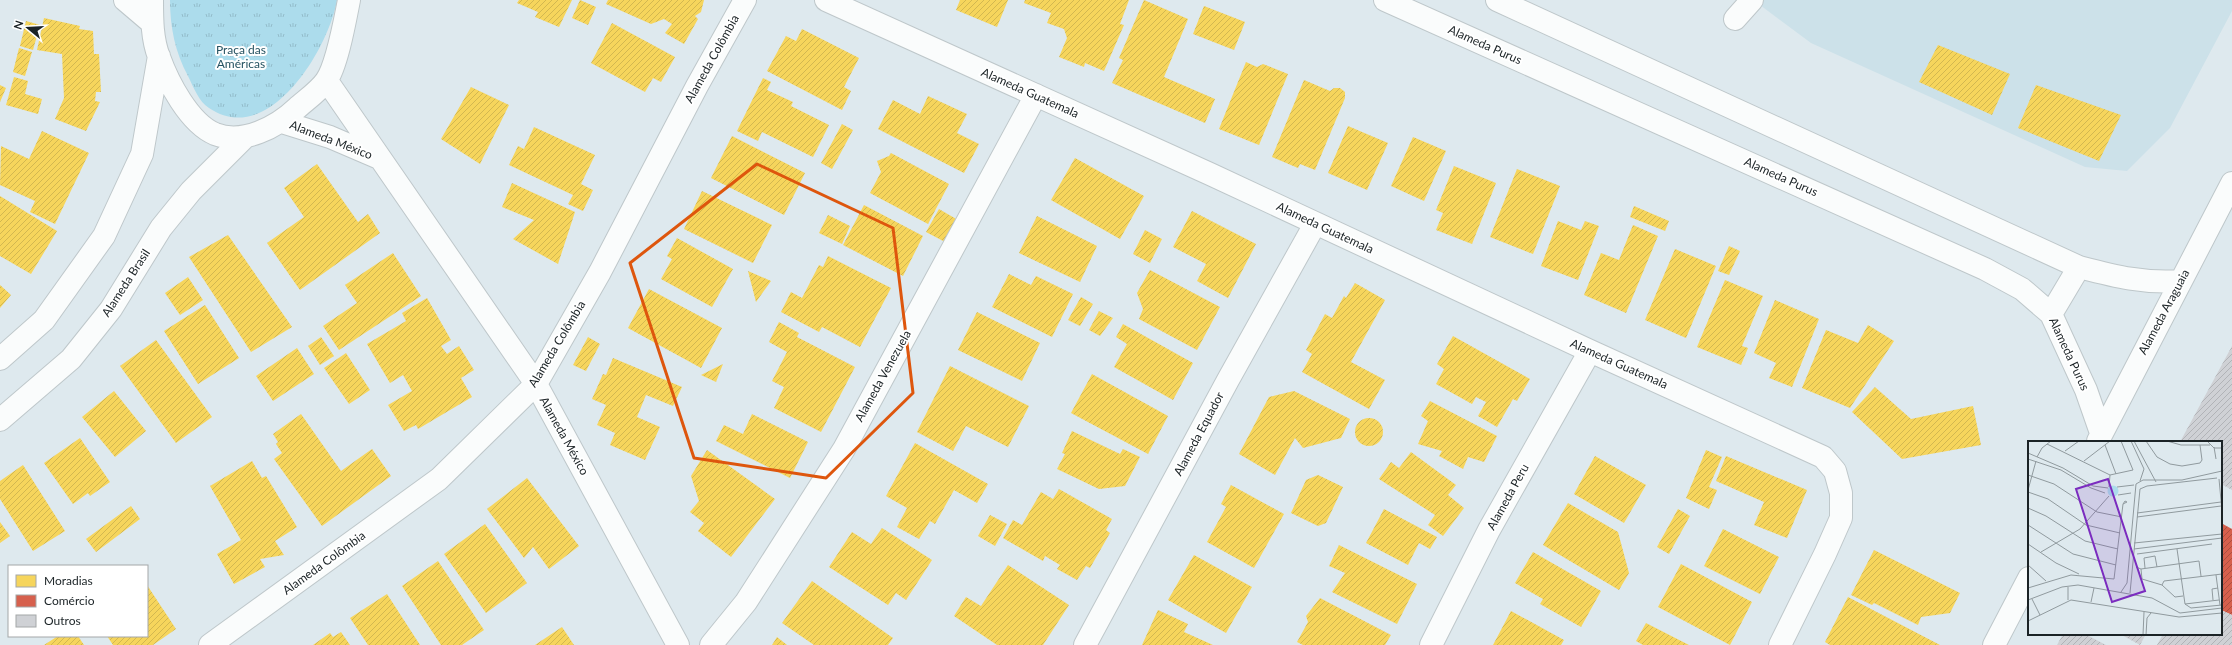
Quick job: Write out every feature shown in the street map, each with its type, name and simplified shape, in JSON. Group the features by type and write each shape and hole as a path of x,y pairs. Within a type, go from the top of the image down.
{"street":[{"path":"125,0 152,23"},
{"path":"152,0 152,23 159,56 179,98 193,118 215,134 244,138 282,122 327,81 340,45 349,0"},
{"name":"Alameda Colômbia","path":"210,645 439,479 536,384 600,272 697,86 745,0"},
{"name":"Alameda Guatemala","path":"826,0 1210,174 1314,224 1823,457 1835,471 1841,494 1841,518 1780,645"},
{"name":"Alameda Purus","path":"1384,0 1985,269 2022,289 2051,314 2086,390 2100,438"},
{"path":"1497,0 2079,267 2125,279 2163,282 2181,281"},
{"path":"1735,19 1752,0"},
{"path":"0,359 44,320 104,236 142,154 159,56"},
{"name":"Alameda México","path":"327,81 536,384 678,645"},
{"name":"Alameda Venezuela","path":"711,645 746,602 844,449 1036,95"},
{"name":"Alameda México","path":"282,122 330,137 380,159"},
{"name":"Alameda Brasil","path":"0,420 71,359 111,309 161,228 191,192 244,138"},
{"name":"Alameda Araguaia","path":"2100,438 2232,183"},
{"name":"Alameda Equador","path":"1085,645 1314,224"},
{"path":"2051,314 2079,267"},
{"name":"Alameda Peru","path":"1431,645 1490,530 1590,351"},
{"path":"1994,645 2028,580"}],"highlighted area":[{"path":"757,164 893,228 913,393 826,478 694,458 630,263"}],"shaded area":[{"path":"1749,0 2232,0 2232,11 2170,128 2127,171 2085,167 1811,43 1760,5"}],"green space":[{"name":"Praça das Américas","path":"170,0 337,0 332,20 322,43 309,66 292,87 274,105 253,115 231,117 205,105 194,89 183,67 174,39"}],"building: Moradias":[{"path":"519,0 572,0 559,27 535,17 538,12 517,3"},
{"path":"580,0 596,7 588,25 572,18"},
{"path":"608,0 704,0 701,12 695,16 698,19 684,44 665,33 672,24 664,19 651,24 606,4"},
{"path":"960,0 1008,0 997,27 956,10"},
{"path":"1025,0 1129,0 1120,24 1124,25 1104,71 1085,63 1084,67 1059,57 1067,38 1064,29 1047,23 1051,13 1024,3"},
{"path":"1144,0 1188,19 1164,77 1215,99 1205,123 1112,83 1123,60 1119,58"},
{"path":"1204,6 1245,22 1234,50 1193,34"},
{"path":"44,18 80,26 79,29 93,31 94,54 99,54 101,92 96,92 95,101 100,102 86,131 55,119 64,98 62,54 37,50"},
{"path":"26,21 40,25 33,50 20,46"},
{"path":"612,23 675,57 661,82 653,78 645,92 591,63"},
{"path":"802,29 859,58 844,87 851,91 842,110 767,71 786,36 796,41"},
{"path":"1938,45 2010,74 1992,115 1919,82"},
{"path":"19,48 32,52 25,76 13,72"},
{"path":"1246,62 1257,67 1263,64 1288,74 1259,145 1219,129"},
{"path":"14,77 28,81 25,94 42,99 38,114 6,105"},
{"path":"763,78 771,82 767,90 793,102 791,106 829,125 813,157 762,132 758,141 737,131"},
{"path":"1304,80 1330,91 1334,88 1340,88 1345,92 1345,98 1315,170 1300,164 1298,168 1272,157"},
{"path":"0,85 6,88 0,102"},
{"path":"2036,85 2121,115 2099,161 2018,128"},
{"path":"471,87 509,105 480,164 441,139"},
{"path":"928,96 967,114 957,133 979,144 964,173 878,129 893,100 920,114"},
{"path":"842,124 853,130 832,169 821,163"},
{"path":"1348,126 1388,143 1367,190 1328,173"},
{"path":"534,127 595,155 581,184 593,190 583,211 568,204 573,195 509,165 518,146 524,149"},
{"path":"42,131 89,153 55,224 30,212 35,201 0,185 1,146 29,159"},
{"path":"732,136 805,173 784,215 711,178"},
{"path":"1413,137 1446,151 1424,201 1391,186"},
{"path":"891,153 949,184 928,224 870,193 881,172 877,161 889,156"},
{"path":"1075,158 1144,196 1120,239 1051,200"},
{"path":"317,164 358,222 368,214 380,233 300,290 267,243 304,217 284,188"},
{"path":"1454,166 1496,183 1472,244 1436,230 1443,213 1436,210"},
{"path":"1517,169 1560,186 1533,254 1490,237"},
{"path":"512,183 575,212 558,264 513,239 534,220 502,207"},
{"path":"702,191 772,225 753,263 684,229"},
{"path":"0,196 57,231 31,274 0,256"},
{"path":"864,205 923,236 903,276 843,245"},
{"path":"1634,206 1669,221 1665,231 1630,217"},
{"path":"939,209 958,220 945,242 926,232"},
{"path":"1192,211 1256,244 1228,298 1197,281 1206,264 1173,247"},
{"path":"828,215 850,226 842,244 819,233"},
{"path":"1037,216 1097,246 1080,282 1019,253"},
{"path":"1558,221 1581,230 1585,221 1599,226 1578,280 1541,266"},
{"path":"1633,225 1658,236 1626,313 1584,295 1601,253 1619,260"},
{"path":"1145,230 1162,239 1150,263 1133,254"},
{"path":"228,235 292,327 251,352 189,257"},
{"path":"677,238 733,269 712,307 661,279 672,259 667,256"},
{"path":"1729,246 1740,251 1729,275 1718,271"},
{"path":"1675,249 1716,266 1686,338 1645,320"},
{"path":"393,253 421,296 339,350 323,326 357,303 345,285"},
{"path":"828,256 891,288 860,347 822,327 819,332 781,312 791,292 802,298 819,265 823,267"},
{"path":"1150,270 1220,307 1197,350 1139,319 1143,309 1137,293"},
{"path":"748,271 771,281 756,302"},
{"path":"1009,274 1031,285 1036,276 1073,294 1052,337 992,307"},
{"path":"188,277 203,300 180,315 165,293"},
{"path":"1725,280 1763,296 1742,346 1748,348 1741,365 1697,347"},
{"path":"1355,283 1385,300 1351,362 1385,380 1369,409 1302,372 1312,354 1306,350 1325,314 1332,318 1344,296 1346,298"},
{"path":"0,285 11,295 0,308"},
{"path":"649,289 722,328 701,368 628,328"},
{"path":"1081,297 1093,304 1080,326 1068,320"},
{"path":"427,298 451,340 441,346 447,354 459,346 474,370 461,378 472,397 418,429 416,425 404,431 388,405 412,391 403,375 390,383 367,344 406,321 402,313"},
{"path":"1775,300 1819,319 1792,387 1769,378 1776,363 1754,353"},
{"path":"205,305 239,358 198,384 164,331"},
{"path":"1099,311 1113,318 1100,336 1089,330"},
{"path":"977,312 1040,343 1022,381 958,350"},
{"path":"779,322 799,333 797,337 855,367 821,432 774,408 784,387 772,381 787,352 769,342"},
{"path":"1123,324 1193,363 1173,400 1114,367 1127,344 1116,337"},
{"path":"1868,325 1894,341 1850,408 1802,388 1826,330 1858,343"},
{"path":"1453,336 1530,379 1517,401 1513,399 1497,427 1478,416 1486,402 1476,397 1472,404 1436,384 1444,369 1437,364"},
{"path":"321,337 334,356 320,365 308,346"},
{"path":"588,337 600,344 586,371 573,365"},
{"path":"156,340 212,417 176,443 120,366"},
{"path":"297,348 314,374 273,401 256,376"},
{"path":"346,353 370,390 349,404 324,368"},
{"path":"613,358 682,387 673,406 646,395 637,417 660,427 645,460 610,445 615,433 597,425 606,405 592,399 603,374 606,375"},
{"path":"723,364 716,382 701,375"},
{"path":"950,366 1029,406 1008,447 966,426 953,451 917,432"},
{"path":"1092,374 1168,416 1148,454 1071,413"},
{"path":"1875,387 1911,419 1973,406 1981,445 1902,459 1852,412"},
{"path":"114,391 146,431 115,457 82,417"},
{"path":"1294,391 1350,419 1341,438 1303,448 1295,438 1275,475 1239,454 1269,397"},
{"path":"1430,401 1497,436 1484,462 1468,457 1463,469 1439,456 1442,451 1418,444 1428,421 1421,416"},
{"path":"301,414 341,471 372,449 391,476 322,526 274,459 282,453 276,444 278,442 273,434"},
{"path":"752,414 808,442 790,478 716,441 724,425 743,434"},
{"path":"1369,418 1379,422 1383,432 1379,442 1369,446 1359,442 1355,432 1359,422"},
{"path":"1072,431 1120,454 1123,449 1140,457 1125,486 1099,489 1057,469 1065,454 1062,453"},
{"path":"80,438 110,482 90,496 88,493 73,504 44,463"},
{"path":"915,443 988,484 977,503 954,490 935,524 930,521 919,539 897,527 907,508 886,496"},
{"path":"707,450 775,499 731,557 698,531 704,523 690,512 699,501 691,476"},
{"path":"1706,450 1722,457 1709,487 1717,490 1709,509 1686,498"},
{"path":"1411,452 1456,485 1448,495 1464,508 1443,536 1428,525 1435,515 1379,479 1391,462 1399,468"},
{"path":"1595,456 1646,485 1624,523 1574,494"},
{"path":"1726,456 1807,490 1787,538 1754,525 1764,502 1716,481"},
{"path":"252,461 262,478 266,476 297,527 275,541 284,555 260,559 265,567 234,584 217,554 241,540 210,486"},
{"path":"23,465 65,531 33,551 0,499 0,481"},
{"path":"1318,475 1343,487 1326,523 1318,526 1291,513 1306,480"},
{"path":"527,478 579,546 549,569 533,547 524,558 487,509"},
{"path":"1231,485 1284,514 1254,568 1207,542 1226,507 1221,504"},
{"path":"1059,489 1112,519 1106,530 1110,533 1090,568 1086,566 1077,580 1057,569 1060,565 1045,556 1043,561 1003,538 1013,520 1022,525 1041,492 1053,499"},
{"path":"1568,503 1618,532 1629,573 1619,590 1543,545"},
{"path":"131,506 140,519 96,552 86,539"},
{"path":"1384,509 1437,537 1430,549 1419,543 1408,565 1366,543"},
{"path":"1678,509 1690,516 1669,554 1657,547"},
{"path":"990,515 1007,524 995,546 978,536"},
{"path":"0,522 10,536 0,543"},
{"path":"485,524 527,583 486,613 444,554"},
{"path":"882,528 932,560 906,600 896,593 888,605 829,567 852,532 871,544"},
{"path":"1723,529 1779,557 1760,594 1704,566"},
{"path":"1339,545 1417,584 1397,624 1332,592 1345,573 1329,566"},
{"path":"1874,550 1960,593 1950,613 1921,617 1918,625 1874,603 1872,605 1851,595"},
{"path":"1533,552 1601,591 1581,627 1540,604 1543,599 1515,583"},
{"path":"1194,555 1252,587 1226,633 1168,600"},
{"path":"438,561 484,630 462,645 441,645 402,586"},
{"path":"1681,564 1752,602 1730,645 1658,607"},
{"path":"1008,565 1069,605 1043,645 997,645 954,616 966,597 981,606"},
{"path":"812,581 893,638 888,645 814,645 782,623"},
{"path":"148,587 176,629 153,645 113,645 108,637 148,637"},
{"path":"387,594 420,645 368,645 350,618"},
{"path":"1848,597 1940,645 1830,645 1825,642"},
{"path":"1320,598 1391,635 1385,645 1303,645 1297,642 1308,622 1306,616"},
{"path":"1158,610 1188,624 1184,632 1213,645 1142,645"},
{"path":"1511,611 1564,640 1561,645 1493,645"},
{"path":"1646,623 1689,645 1643,645 1636,641"},
{"path":"562,627 574,645 535,645"},
{"path":"341,632 350,645 313,645 330,633 333,637"},
{"path":"56,637 79,637 84,645 44,645"},
{"path":"777,637 787,645 772,645"}],"building: Comércio":[{"path":"2222,524 2232,529 2232,615 2222,610"}],"building: Outros":[{"path":"2232,346 2232,490 2222,485 2222,441 2181,441"},
{"path":"2222,610 2232,615 2232,645 2157,645 2162,635 2222,635"},
{"path":"2062,635 2087,635 2106,645 2057,645"},
{"path":"2122,635 2145,635 2140,645"}]}
